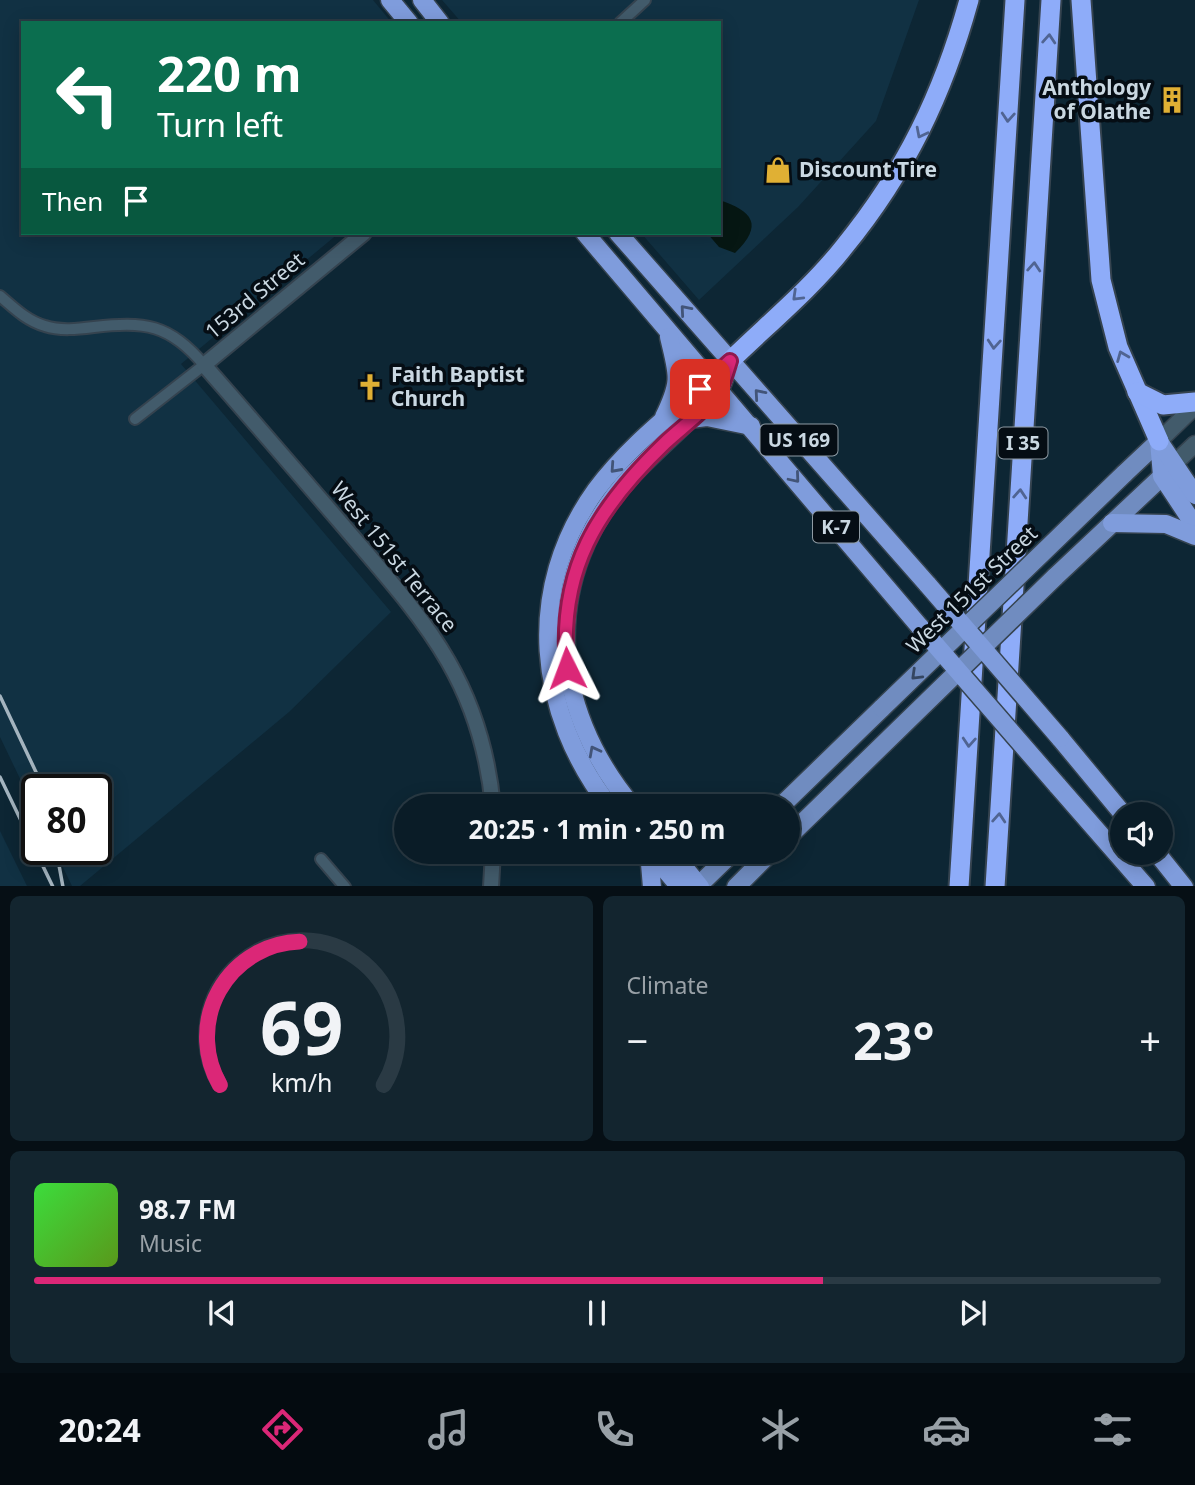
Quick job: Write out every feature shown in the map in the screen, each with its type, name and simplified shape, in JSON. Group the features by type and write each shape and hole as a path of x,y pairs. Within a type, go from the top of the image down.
{"highway":[{"path":"390,0 407,21"},
{"path":"422,0 438,21"},
{"path":"623,794 597,758 578,715 566,659 568,605 579,562 603,512 634,473 690,419 730,361 844,247 888,188 928,118 951,62 969,0"},
{"name":"I 35","path":"959,886 1015,0"},
{"name":"I 35","path":"995,886 1051,0"},
{"path":"1081,0 1101,280 1118,347 1159,441 1168,470 1195,526"},
{"path":"587,235 668,331 678,379 677,390 662,420"},
{"name":"US 169","path":"620,235 928,585 1114,802"},
{"name":"K-7","path":"668,331 1145,886"},
{"path":"601,794 574,752 559,714 551,676 549,617 556,578 566,544 586,505 608,475 662,420 714,386"},
{"path":"1137,392 1163,405 1195,404"},
{"path":"690,419 707,417 751,426"},
{"path":"1168,470 1195,495"},
{"path":"1112,523 1166,524 1195,536"},
{"path":"650,864 652,886"},
{"path":"660,864 679,886"},
{"path":"682,864 699,886"},
{"path":"1166,865 1183,886"}],"main road":[{"name":"West 151st Street","path":"793,794 1195,404"},
{"path":"800,825 1195,444"},
{"path":"699,886 721,864"},
{"path":"737,886 759,864"}],"street":[{"path":"622,21 645,0"},
{"name":"153rd Street","path":"204,365 362,235"},
{"path":"0,296 22,315 46,327 75,329 124,324 146,325 171,334 188,345 204,365 135,419"},
{"name":"West 151st Terrace","path":"204,365 405,598 441,646 467,694 489,765 492,794"},
{"path":"321,859 344,886"},
{"path":"491,886 492,864"}],"shaded area":[{"path":"0,0 373,0 390,21 21,21 21,235 337,235 181,364 391,612 289,712 112,859 112,774 21,774 21,781 0,737"},
{"path":"442,0 919,0 876,121 798,207 699,300 643,235 721,235 721,21 460,21"},
{"path":"721,201 747,214 752,227 750,234 735,253 719,247 709,235 721,235"},
{"path":"0,831 27,886 0,886"},
{"path":"62,865 105,865 80,886 72,886"}],"railway":[{"path":"0,696 37,774"},
{"path":"0,777 53,886"},
{"path":"59,865 63,886"}],"place":[{"name":"Anthology of Olathe","path":"1172,100"},
{"name":"Discount Tire","path":"778,170"},
{"name":"Faith Baptist Church","path":"370,387"}],"route":[{"path":"567,668 568,605 572,584 589,537 603,512 634,473 719,391 730,361 700,389"}]}
